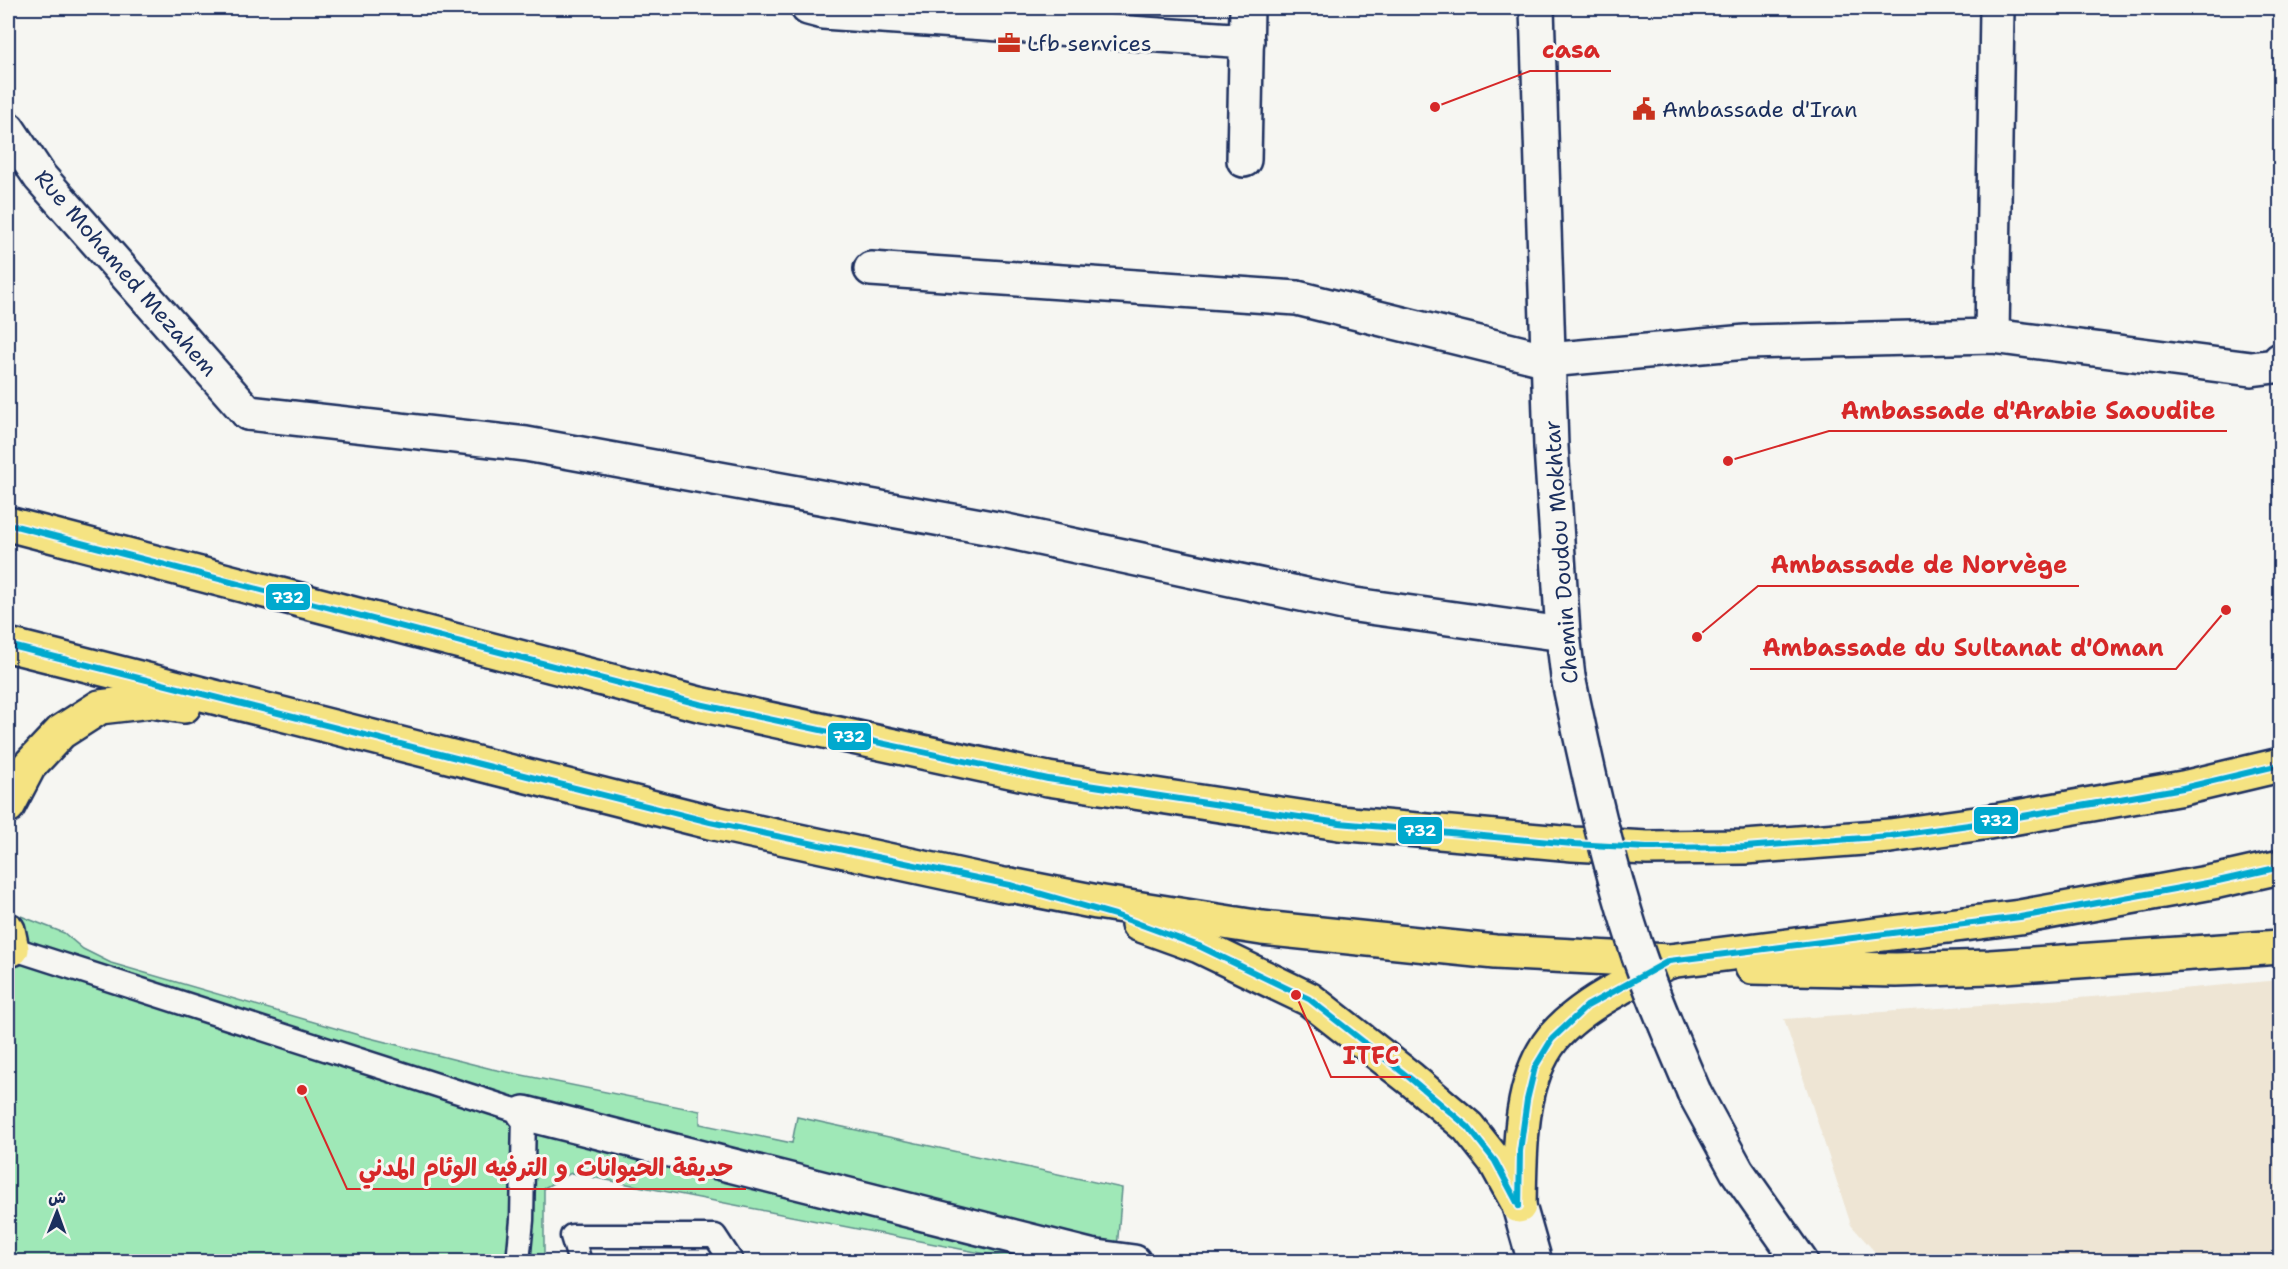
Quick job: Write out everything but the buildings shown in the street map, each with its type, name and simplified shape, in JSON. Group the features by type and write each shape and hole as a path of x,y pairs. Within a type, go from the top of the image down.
{"highway":[{"path":"8,524 699,704 1048,779 1339,823 1573,844 1647,848 1745,847 1890,836 1983,823 2183,788 2280,765"},
{"path":"8,645 710,822 1008,886 1262,928 1495,952 1733,966 1896,970 1990,967 2280,948"},
{"path":"8,806 29,766 61,732 100,707 151,701 330,725"},
{"path":"2249,773 2280,760"},
{"path":"1519,1206 1520,1151 1527,1100 1535,1067 1552,1039 1587,1006 1670,961 2020,917 2218,881 2280,867"},
{"path":"1010,885 1114,915 1199,946 1309,999 1403,1072 1468,1127 1496,1161 1519,1206"}],"street":[{"path":"808,8 823,12 1247,42"},
{"path":"1244,160 1247,8"},
{"name":"Chemin Doudou Mokhtar","path":"1537,8 1553,505 1568,677 1601,830 1653,994 1694,1092 1737,1171 1801,1262"},
{"path":"1992,336 1997,8"},
{"name":"Rue Mohamed Mezahem","path":"8,129 40,177 248,413 526,444 997,529 1348,604 1563,634"},
{"path":"871,268 1298,298 1548,360 1746,342 1992,336 2251,369 2275,366 2280,360"},
{"path":"524,1113 1090,1256 1134,1262"},
{"path":"1519,1206 1535,1262"}],"lane":[{"path":"9,942 524,1113 522,1220 518,1262"},
{"path":"580,1262 572,1236 715,1236 732,1262"}],"shaded area":[{"path":"2280,980 2280,1261 1883,1261 1851,1225 1784,1019 2092,997"}],"green space":[{"path":"8,911 64,933 83,949 111,963 362,1036 492,1069 700,1111 700,1124 792,1143 797,1117 1122,1188 1116,1261 1022,1261 571,1173 544,1188 544,1261 8,1261"}],"transit line":[{"name":"732","path":"8,524 699,704 1048,779 1339,823 1573,844 1647,848 1745,847 1890,836 1983,823 2183,788 2280,765"},
{"name":"732","path":"8,645 710,822 1010,885 1115,915 1199,946 1309,999 1411,1079 1468,1127 1495,1161 1519,1206"},
{"name":"732","path":"1519,1206 1520,1151 1527,1100 1535,1067 1552,1039 1587,1006 1669,961 2020,917 2218,881 2280,867"}],"place":[{"name":"Lfb services","path":"1009,43"},
{"name":"casa","path":"1435,107"},
{"name":"Ambassade d'Iran","path":"1644,109"},
{"name":"Ambassade d'Arabie Saoudite","path":"1728,461"},
{"name":"Ambassade du Sultanat d'Oman","path":"2226,610"},
{"name":"Ambassade de Norvège","path":"1697,637"},
{"name":"ITFC","path":"1296,995"},
{"name":"حديقة الحيوانات و الترفيه الوئام المدني","path":"302,1090"}]}
